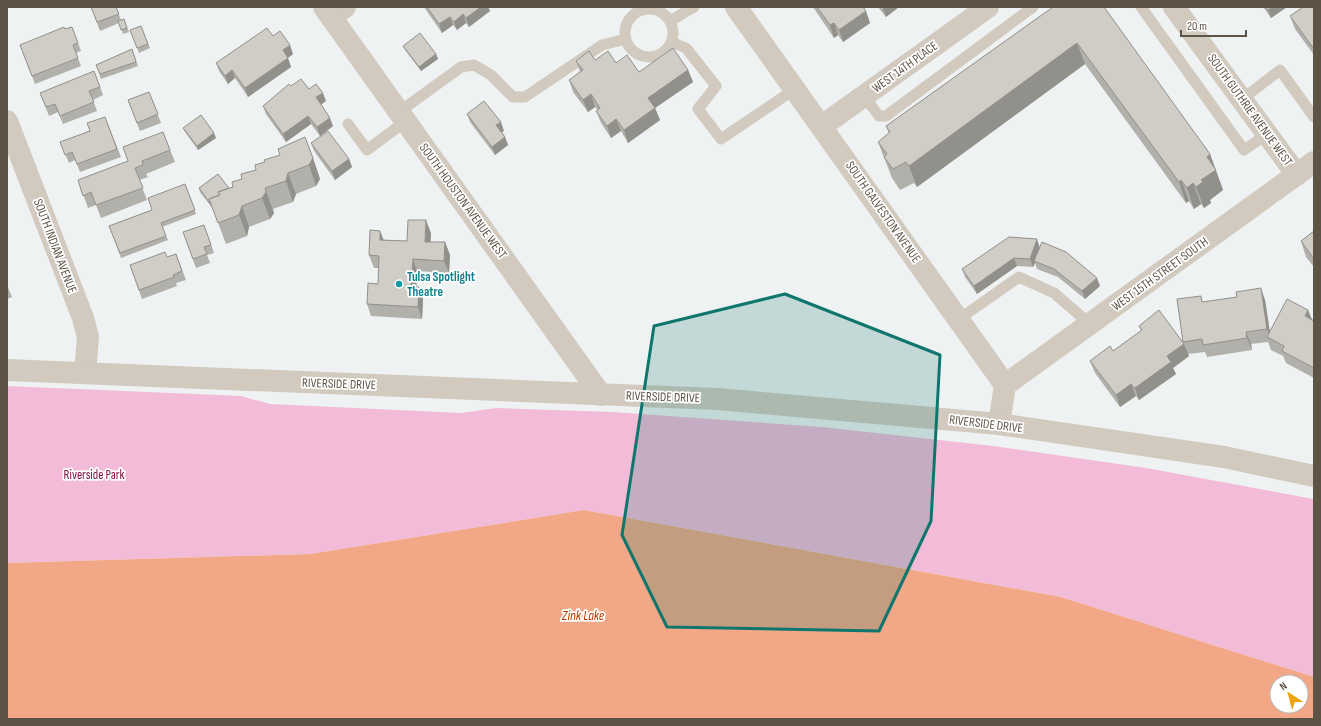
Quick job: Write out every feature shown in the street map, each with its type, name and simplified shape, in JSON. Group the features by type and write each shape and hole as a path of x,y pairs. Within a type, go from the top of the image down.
{"street":[{"name":"SOUTH GALVESTON AVENUE","path":"736,7 1005,385"},
{"name":"WEST 14TH PLACE","path":"822,126 988,7"},
{"name":"SOUTH GUTHRIE AVENUE WEST","path":"1174,7 1267,134 1309,168"},
{"name":"SOUTH HOUSTON AVENUE WEST","path":"333,10 403,117 601,395"},
{"name":"SOUTH INDIAN AVENUE","path":"7,121 83,318 88,337 85,373"},
{"name":"WEST 15TH STREET SOUTH","path":"1005,385 1309,168"},
{"name":"RIVERSIDE DRIVE","path":"7,370 717,399 999,424 1224,458 1314,476"},
{"path":"999,424 1005,385"}],"lane":[{"path":"670,21 694,7"},
{"path":"864,96 879,116 886,116 1033,7"},
{"path":"1141,7 1244,150 1267,134"},
{"path":"656,10 663,13 670,21 673,26 671,42 659,54 643,56 636,52 626,39 628,23 632,16 640,11 656,10"},
{"path":"348,124 367,150 460,67 474,65 491,75 513,97 525,97 602,45 626,39"},
{"path":"671,42 686,48 716,86 698,109 721,139 795,89"},
{"path":"1241,100 1280,70 1314,117"},
{"path":"959,319 1020,277 1054,293 1090,324"}],"highlighted area":[{"path":"785,294 940,355 931,521 879,631 667,627 622,535 654,326"}],"green space":[{"name":"Riverside Park","path":"7,386 241,396 270,404 461,413 496,408 612,412 822,427 993,446 1146,468 1314,499 1314,677 1309,675 1309,674 1305,674 1061,597 584,510 310,554 7,563"}],"water":[{"name":"Zink Lake","path":"584,510 1061,597 1305,674 1269,674 1269,714 1309,714 1309,675 1314,677 1314,719 7,719 7,563 310,554"}],"building":[{"path":"91,7 116,7 119,14 97,22"},
{"path":"427,7 481,7 466,18 463,14 454,22 450,17 439,24"},
{"path":"817,7 863,7 866,11 839,30 834,23 830,25"},
{"path":"1053,7 1104,7 1210,154 1207,157 1216,170 1201,180 1203,182 1196,187 1193,183 1187,188 1181,180 1179,182 1077,43 909,166 906,162 893,169 884,157 887,154 878,142 890,132 886,126"},
{"path":"1303,7 1314,7 1314,49 1290,16"},
{"path":"124,19 127,28 121,30 118,21"},
{"path":"141,26 148,44 137,48 130,30"},
{"path":"64,27 65,29 72,27 78,43 73,45 78,58 32,76 20,45"},
{"path":"267,28 273,36 280,31 290,45 283,50 288,58 245,88 232,70 225,76 216,63"},
{"path":"420,33 436,54 419,67 403,46"},
{"path":"673,48 688,70 648,98 655,108 624,130 616,119 607,126 596,111 600,108 591,94 583,100 569,80 583,70 576,61 589,51 595,60 608,51 616,63 627,55 639,72"},
{"path":"132,49 136,62 100,74 96,65"},
{"path":"94,71 100,87 89,91 94,102 60,116 55,104 46,107 40,93"},
{"path":"301,79 309,89 316,84 323,93 316,97 330,118 317,127 308,116 283,134 263,106 289,84 291,86"},
{"path":"149,92 158,114 137,123 128,100"},
{"path":"484,101 501,122 496,125 505,137 492,147 467,114"},
{"path":"201,115 214,133 197,146 183,128"},
{"path":"105,117 117,149 77,164 72,152 65,155 60,142 90,131 87,123"},
{"path":"328,131 349,159 332,171 311,143"},
{"path":"163,132 170,150 142,161 143,165 135,168 143,188 96,205 91,192 83,196 78,180 128,161 123,147"},
{"path":"305,137 313,158 309,165 288,173 286,181 265,188 266,192 262,198 242,206 239,215 218,223 209,199 220,195 218,192 233,187 232,182 242,179 241,174 256,170 255,165 265,162 264,160 280,155 278,149"},
{"path":"218,174 229,188 218,192 220,195 209,199 211,205 199,188"},
{"path":"185,184 195,210 161,223 166,236 120,253 109,226 152,210 148,198"},
{"name":"Tulsa Spotlight Theatre","path":"408,220 426,220 425,242 445,242 444,261 413,259 411,286 419,287 418,307 367,304 368,283 378,284 379,256 369,255 370,230 380,231 380,240 407,241"},
{"path":"204,225 211,245 204,247 207,254 193,259 183,232"},
{"path":"1314,231 1314,259 1301,241"},
{"path":"1009,237 1037,239 1030,259 1014,258 974,286 962,269"},
{"path":"1042,242 1066,252 1097,278 1082,291 1054,269 1034,261"},
{"path":"165,252 167,257 176,254 182,271 173,275 174,277 139,290 130,265"},
{"path":"1261,288 1267,329 1246,332 1247,338 1203,345 1202,339 1183,342 1177,299 1201,296 1202,302 1237,297 1236,292"},
{"path":"1287,299 1308,310 1305,316 1314,321 1314,368 1282,351 1284,346 1267,337"},
{"path":"1159,310 1184,344 1167,356 1171,362 1135,388 1131,384 1116,395 1090,361 1110,346 1113,351 1142,330 1139,326"}],"place":[{"name":"Tulsa Spotlight Theatre","path":"399,284"}]}
